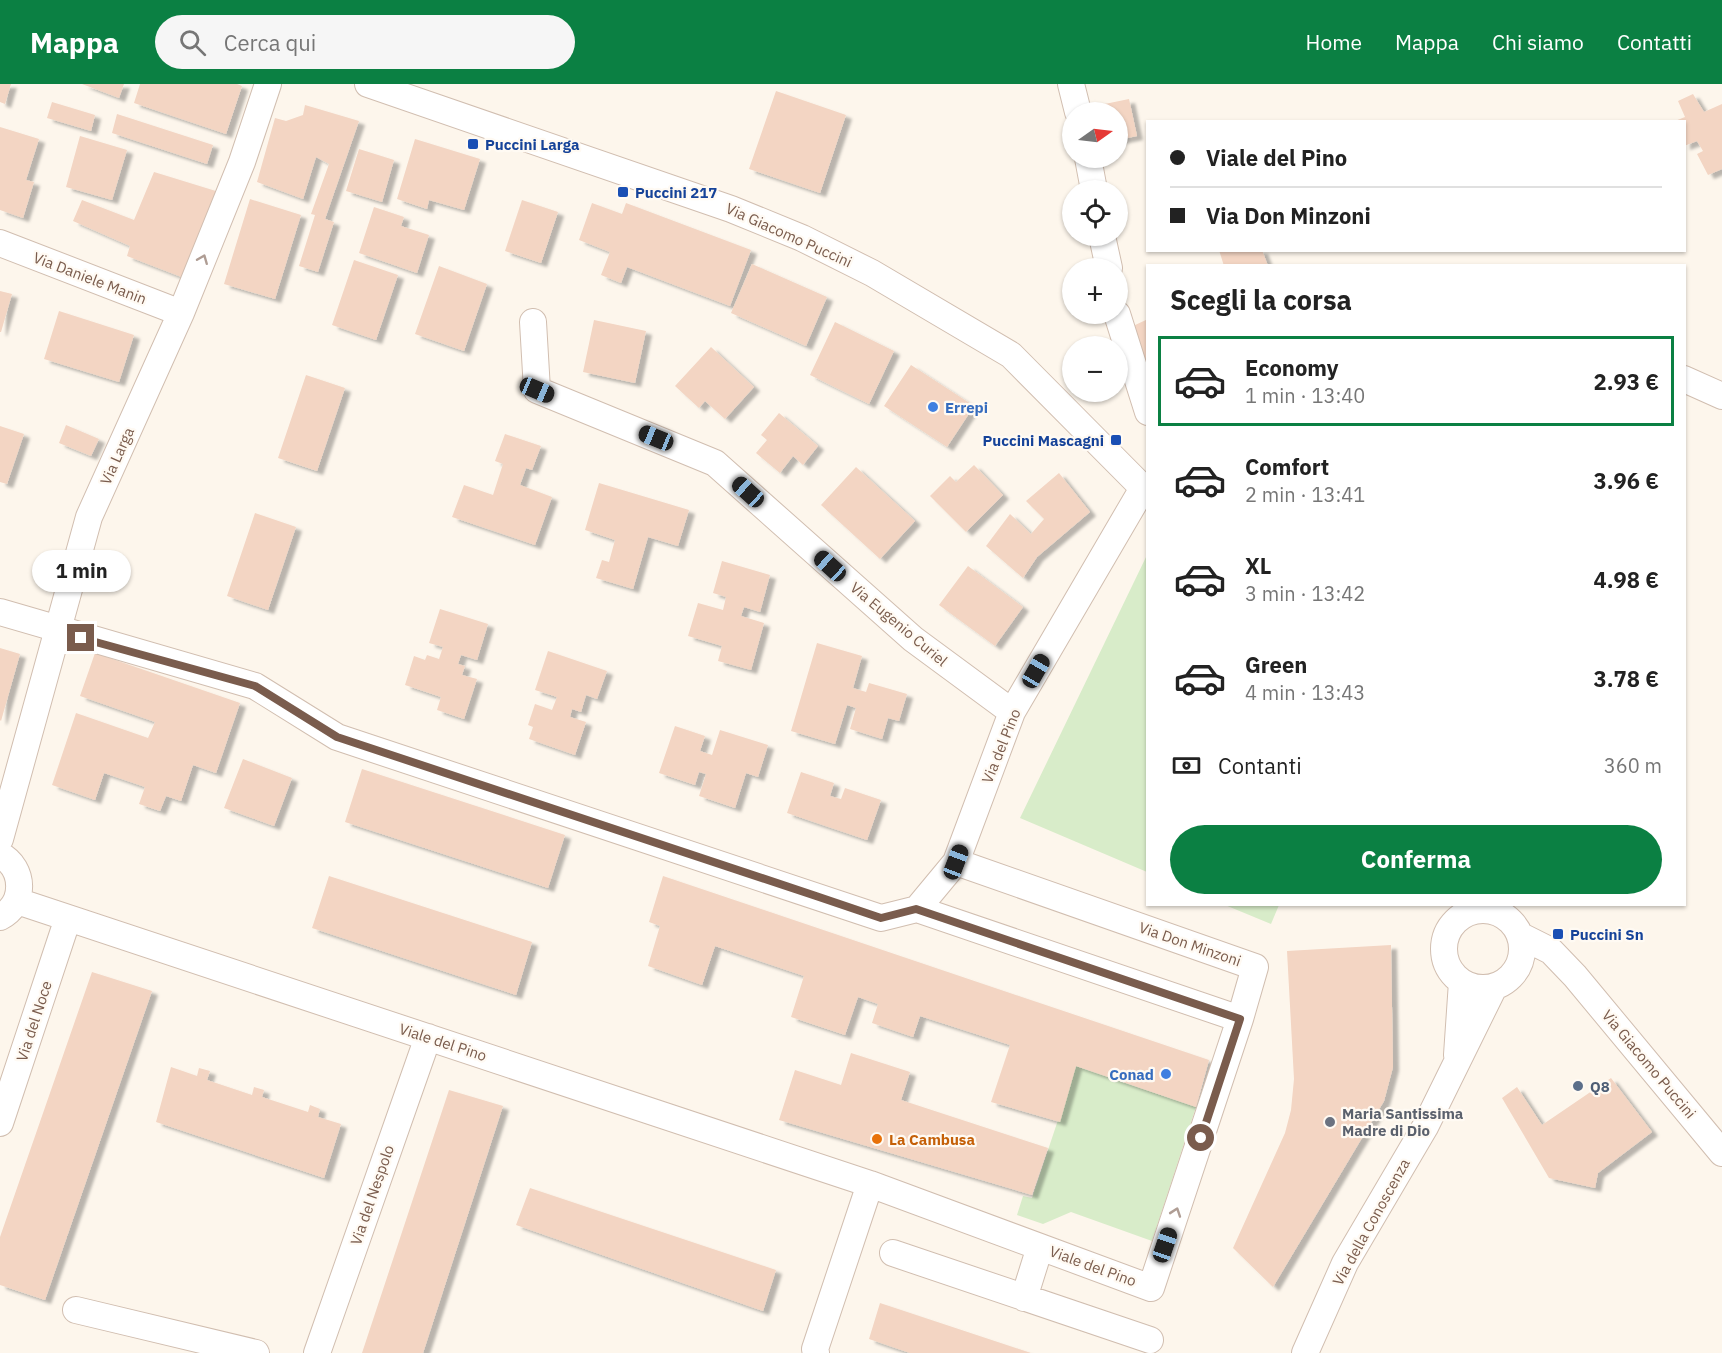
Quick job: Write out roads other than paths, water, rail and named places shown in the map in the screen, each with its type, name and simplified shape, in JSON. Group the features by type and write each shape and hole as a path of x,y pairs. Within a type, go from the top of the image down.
{"street":[{"name":"Via Larga","path":"0,840 60,632 90,517 181,313 242,162 268,84"},
{"name":"Via Giacomo Puccini","path":"368,84 731,209 802,238 872,273 1011,355 1145,490"},
{"path":"1071,84 1076,102"},
{"name":"Via Daniele Manin","path":"0,243 181,313"},
{"name":"Via Eugenio Curiel","path":"533,322 537,390 715,463 913,639 1012,712"},
{"path":"1120,324 1146,406"},
{"path":"1686,380 1722,396"},
{"name":"Via del Pino","path":"916,909 956,862 1012,712 1145,490"},
{"path":"0,612 60,632 255,686 337,737 881,918 916,909 1240,1019"},
{"path":"0,855 15,867 20,883 8,909"},
{"name":"Via Don Minzoni","path":"956,862 1255,967 1240,1019"},
{"name":"Viale del Pino","path":"8,909 68,918 428,1037 870,1184 1151,1287 1240,1019"},
{"name":"Via Giacomo Puccini","path":"1462,982 1450,970 1444,955 1452,914 1496,909 1512,922 1521,936 1551,951 1575,976 1722,1153"},
{"name":"Via del Noce","path":"0,1123 68,918"},
{"path":"1462,982 1477,988 1494,987 1508,980 1518,968 1522,952 1521,936"},
{"path":"1518,968 1541,965 1575,976"},
{"name":"Via della Conoscenza","path":"1457,1062 1462,982"},
{"name":"Via della Conoscenza","path":"1305,1353 1345,1263 1425,1127 1494,987"},
{"name":"Via del Nespolo","path":"317,1353 428,1037"},
{"path":"816,1353 815,1349 870,1184"},
{"name":"Viale del Pino","path":"1024,1298 1040,1246"},
{"path":"893,1253 1150,1340"},
{"path":"76,1310 256,1353"}],"place":[{"name":"Puccini Larga","path":"473,144"},
{"name":"Puccini 217","path":"623,192"},
{"name":"Errepi","path":"933,407"},
{"name":"Puccini Mascagni","path":"1116,440"},
{"name":"Puccini Sn","path":"1558,934"},
{"name":"Conad","path":"1166,1074"},
{"name":"Q8","path":"1578,1086"},
{"name":"Maria Santissima Madre di Dio","path":"1330,1122"},
{"name":"La Cambusa","path":"877,1139"}]}
